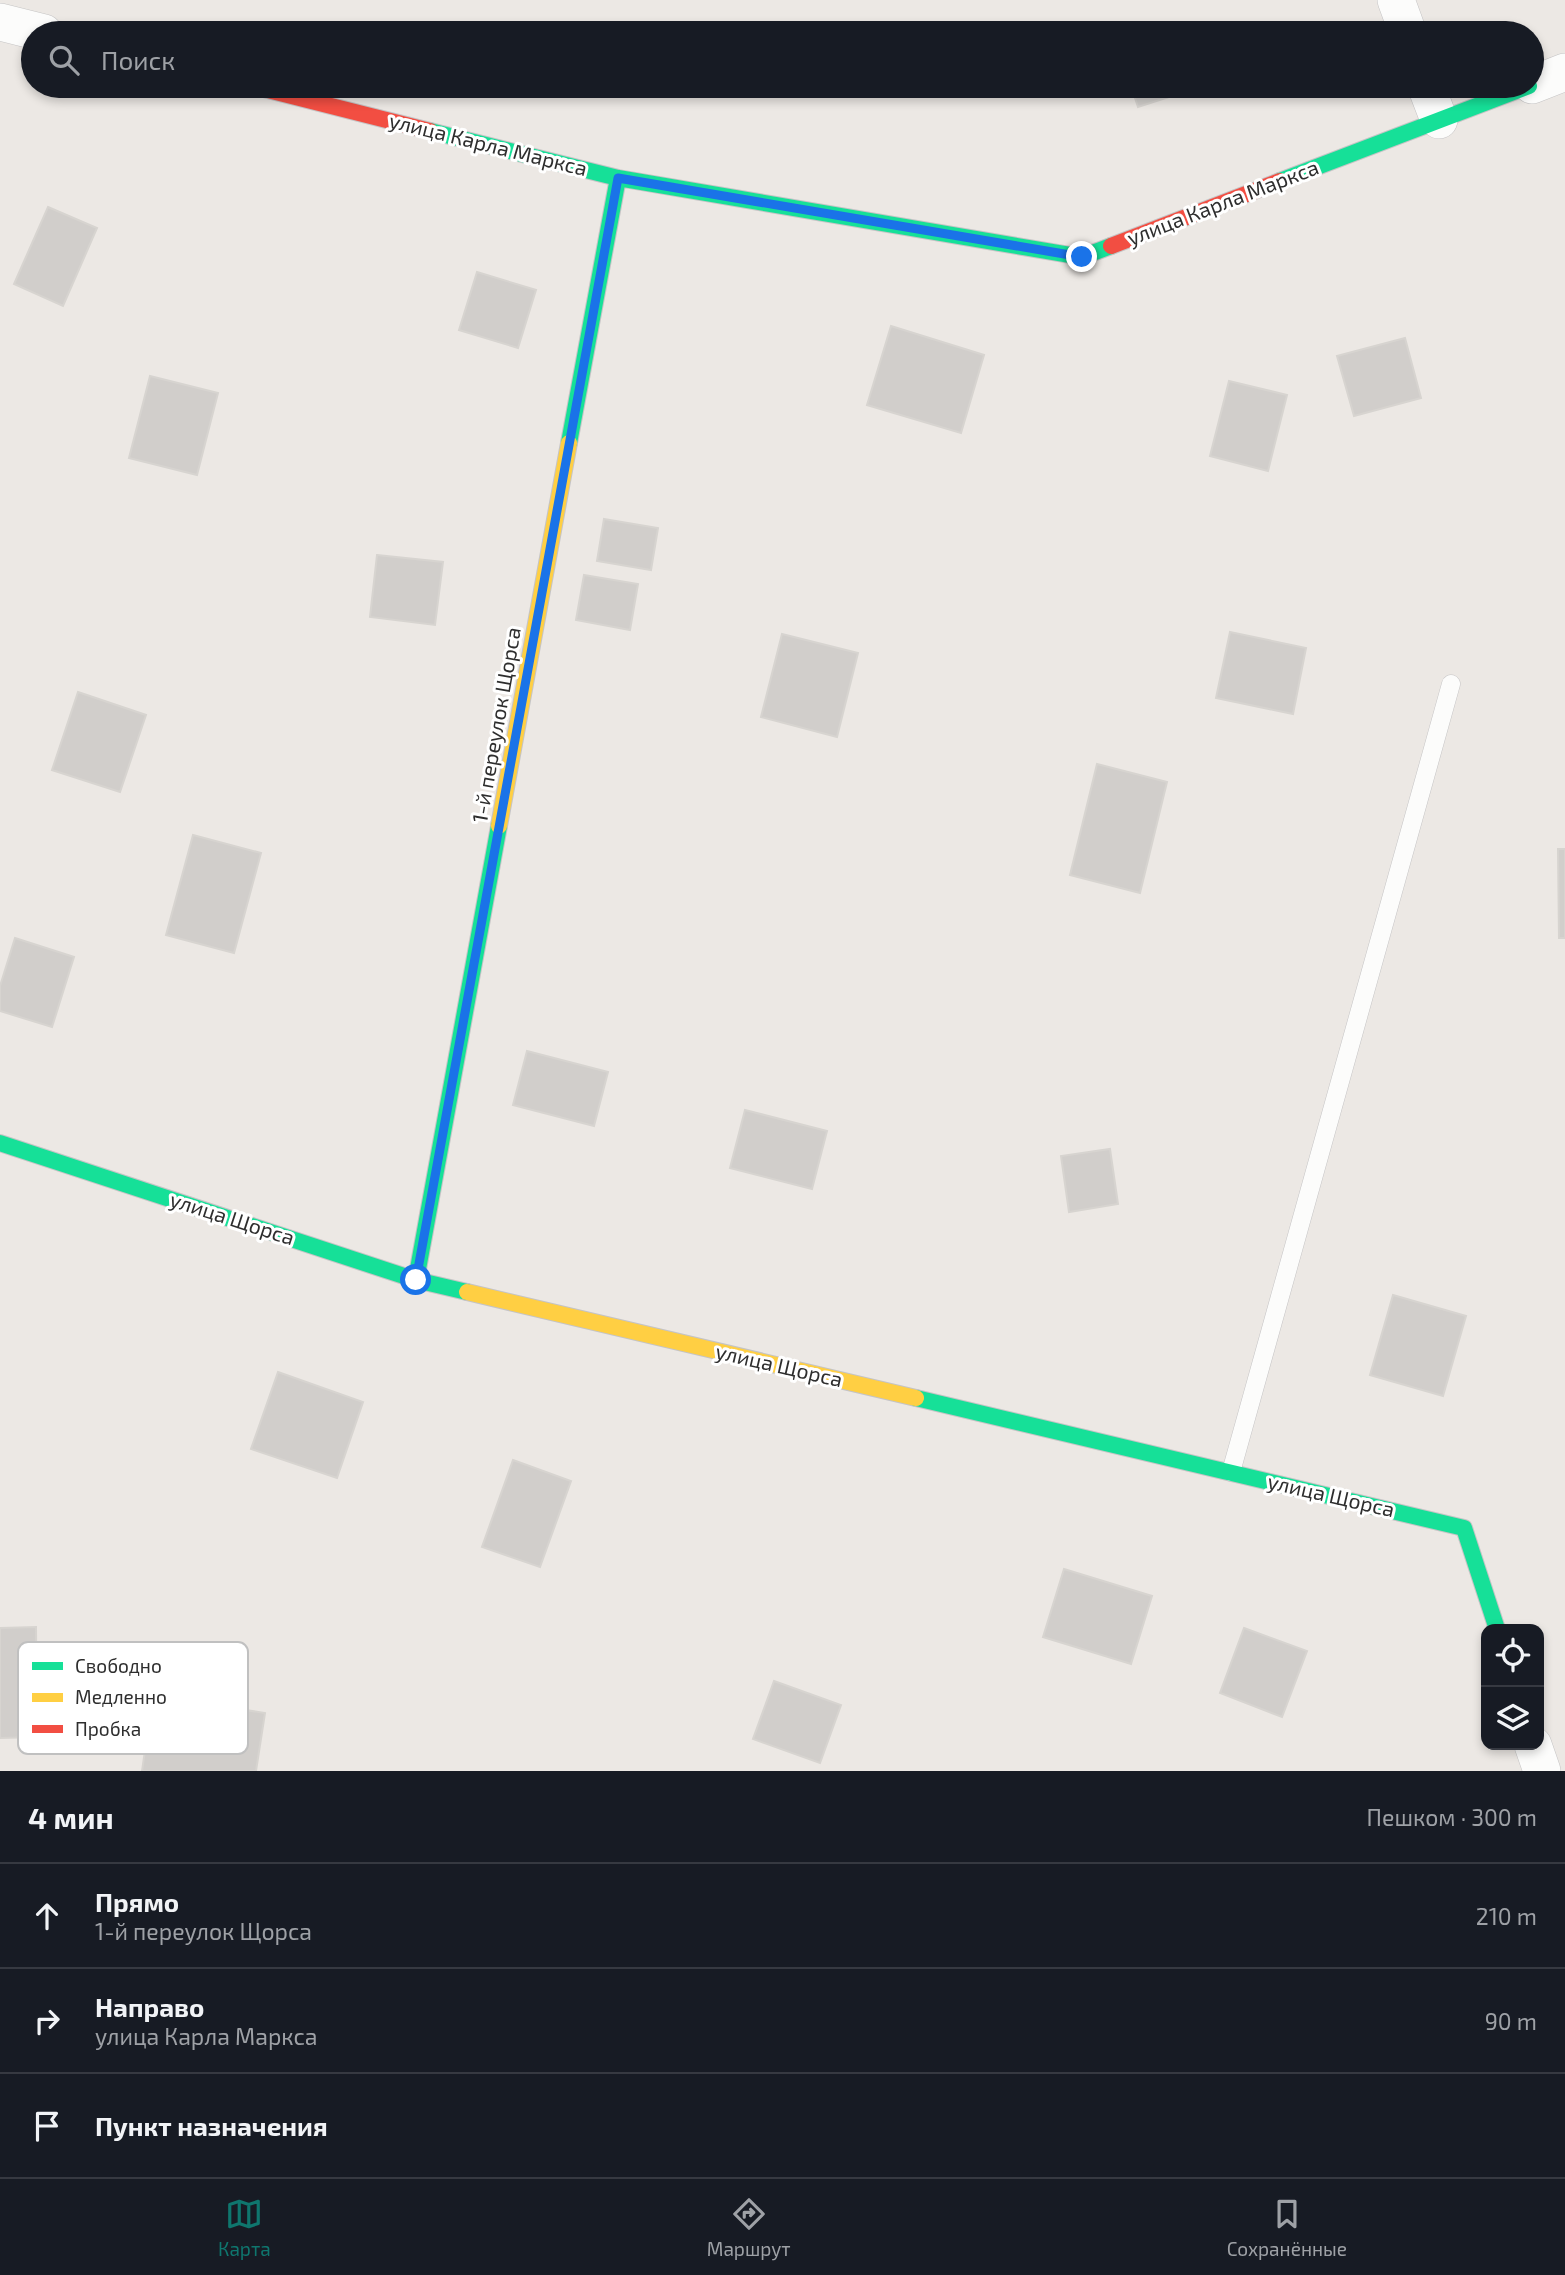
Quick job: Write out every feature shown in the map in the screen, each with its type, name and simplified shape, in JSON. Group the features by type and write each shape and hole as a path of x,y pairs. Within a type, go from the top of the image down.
{"street":[{"path":"1396,0 1404,21"},
{"path":"0,22 21,27"},
{"name":"улица Карла Маркса","path":"1544,80 1565,72"},
{"name":"улица Карла Маркса","path":"300,98 618,178 1082,257 1497,98"},
{"path":"1431,98 1439,120"},
{"name":"1-й переулок Щорса","path":"416,1280 618,178"},
{"name":"улица Щорса","path":"0,1143 416,1280 1464,1528 1495,1624"},
{"path":"1536,1750 1542,1771"}],"lane":[{"path":"1230,1472 1451,684"}],"building":[{"path":"1135,98 1166,98 1138,107"},
{"path":"48,207 97,228 63,306 14,284"},
{"path":"477,272 536,290 518,348 459,330"},
{"path":"891,326 984,355 961,433 867,405"},
{"path":"1405,338 1421,398 1354,416 1337,356"},
{"path":"150,376 218,393 197,475 129,458"},
{"path":"1229,381 1287,395 1268,471 1210,456"},
{"path":"604,519 658,528 651,570 597,561"},
{"path":"377,555 443,562 435,625 370,617"},
{"path":"584,575 638,584 630,630 576,620"},
{"path":"1230,632 1306,648 1293,714 1216,698"},
{"path":"782,634 858,653 837,737 761,717"},
{"path":"78,692 146,715 120,792 52,770"},
{"path":"1097,764 1167,782 1140,893 1070,875"},
{"path":"193,835 261,853 234,953 166,935"},
{"path":"1558,849 1565,849 1565,938 1559,938"},
{"path":"15,938 74,957 52,1027 0,1011 0,986"},
{"path":"527,1051 608,1072 594,1126 513,1105"},
{"path":"745,1110 827,1131 812,1189 730,1168"},
{"path":"1110,1149 1118,1204 1069,1212 1061,1156"},
{"path":"1393,1295 1466,1316 1443,1396 1370,1375"},
{"path":"278,1372 363,1402 337,1478 251,1449"},
{"path":"513,1460 571,1481 540,1567 482,1547"},
{"path":"1064,1569 1152,1596 1131,1664 1043,1637"},
{"path":"36,1627 36,1642 18,1642 18,1738 0,1738 0,1628"},
{"path":"1244,1628 1307,1651 1282,1717 1220,1693"},
{"path":"774,1681 841,1705 820,1763 753,1739"},
{"path":"248,1710 265,1713 256,1771 142,1771 144,1754 248,1754"}],"traffic: fast":[{"path":"1280,181 1498,98"},
{"path":"430,131 618,178 1082,257 1111,246"},
{"path":"569,443 618,178"},
{"path":"416,1280 499,826"},
{"path":"0,1143 416,1280 467,1292"},
{"path":"916,1398 1464,1528 1495,1624"}],"traffic: slow":[{"path":"499,826 569,443"},
{"path":"467,1292 916,1398"}],"traffic: jam":[{"path":"299,98 430,131"},
{"path":"1111,246 1280,181"}],"route":[{"path":"416,1280 618,178 1082,257"}]}
